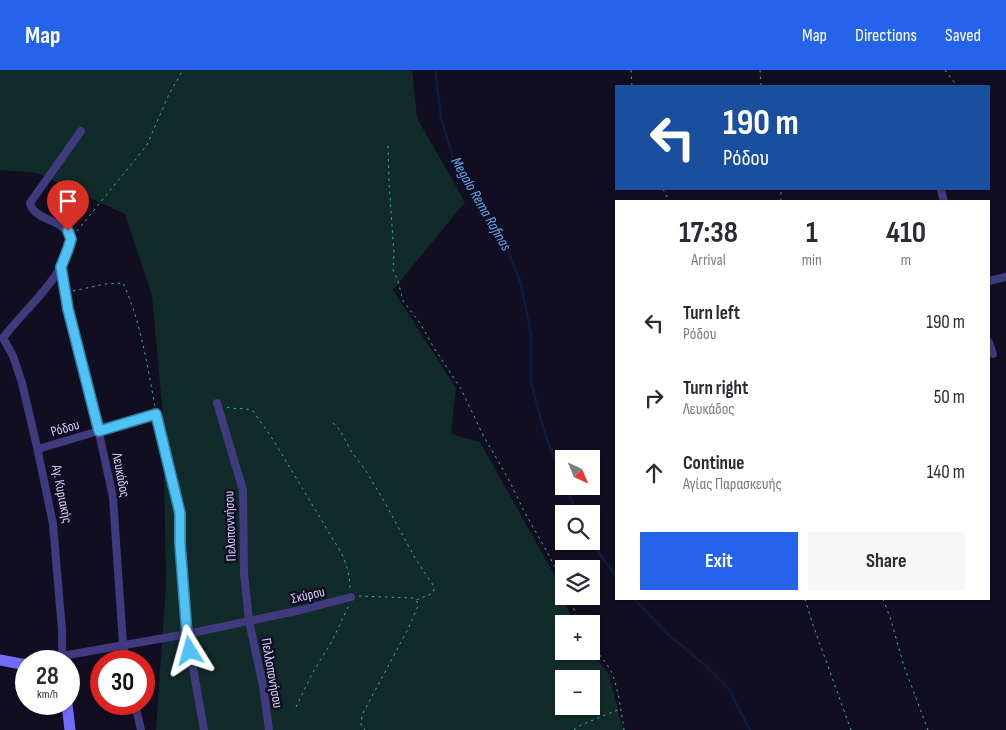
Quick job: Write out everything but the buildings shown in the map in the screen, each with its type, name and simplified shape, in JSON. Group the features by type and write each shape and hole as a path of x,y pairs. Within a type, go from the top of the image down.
{"street":[{"path":"1,338 44,292 61,267 68,249 71,239 68,231 32,210 30,203 81,131"},
{"path":"941,190 944,200"},
{"name":"Λευκάδος","path":"61,267 68,309 99,431 113,497 124,650"},
{"path":"990,281 1006,276"},
{"name":"Αγ. Κυριακής","path":"1,338 13,356 22,383 53,524 62,650"},
{"path":"990,346 992,354"},
{"name":"Πελοποννήσου","path":"217,403 243,490 244,573 250,621"},
{"path":"156,414 180,513 180,544 187,634 204,730"},
{"name":"Ρόδου","path":"38,449 156,414"},
{"name":"Σκύρου","path":"80,655 250,621 324,605 351,597"},
{"name":"Πελλοπονήσου","path":"250,621 263,686 269,730"},
{"path":"0,660 15,663"},
{"path":"68,715 70,730"},
{"path":"138,715 141,730"}],"path":[{"path":"71,239 147,145 169,94 183,70"},
{"path":"631,70 632,85"},
{"path":"760,70 761,85"},
{"path":"945,70 956,85"},
{"path":"388,146 394,254 393,270 404,301 420,322 461,390 483,435 555,567"},
{"path":"66,292 105,284 123,283 128,292 140,330 156,414"},
{"path":"217,403 228,408 249,409 253,411 272,438 342,554 348,570 351,597 348,608 332,642 312,674 296,707"},
{"path":"333,423 340,430 351,451 366,471 433,586 434,591 416,600 413,598 351,597"},
{"path":"365,730 361,725 362,715 408,629 418,606 416,600"},
{"path":"805,600 851,730"},
{"path":"883,600 904,666 928,730"},
{"path":"600,657 612,672 624,730"},
{"path":"574,730 581,725 620,709"}],"green space":[{"path":"0,70 412,70 417,118 465,202 393,290 456,388 451,434 480,442 555,576 555,605 567,605 570,615 555,615 555,660 598,660 609,675 623,730 156,730 166,585 163,416 152,295 125,214 37,173 0,170"}],"waterway":[{"name":"Megalo Rema Rafinas","path":"435,70 441,118 455,164 480,200 509,254 521,284 531,334 531,382 545,434 555,459"},
{"name":"Megalo Rema Rafinas","path":"569,495 574,505"},
{"name":"Megalo Rema Rafinas","path":"597,550 615,575"},
{"name":"Megalo Rema Rafinas","path":"635,600 670,636 705,665 728,688 750,730"}],"route":[{"path":"68,231 71,239 61,267 68,309 99,431 156,414 180,513 180,544 190,651"}]}
